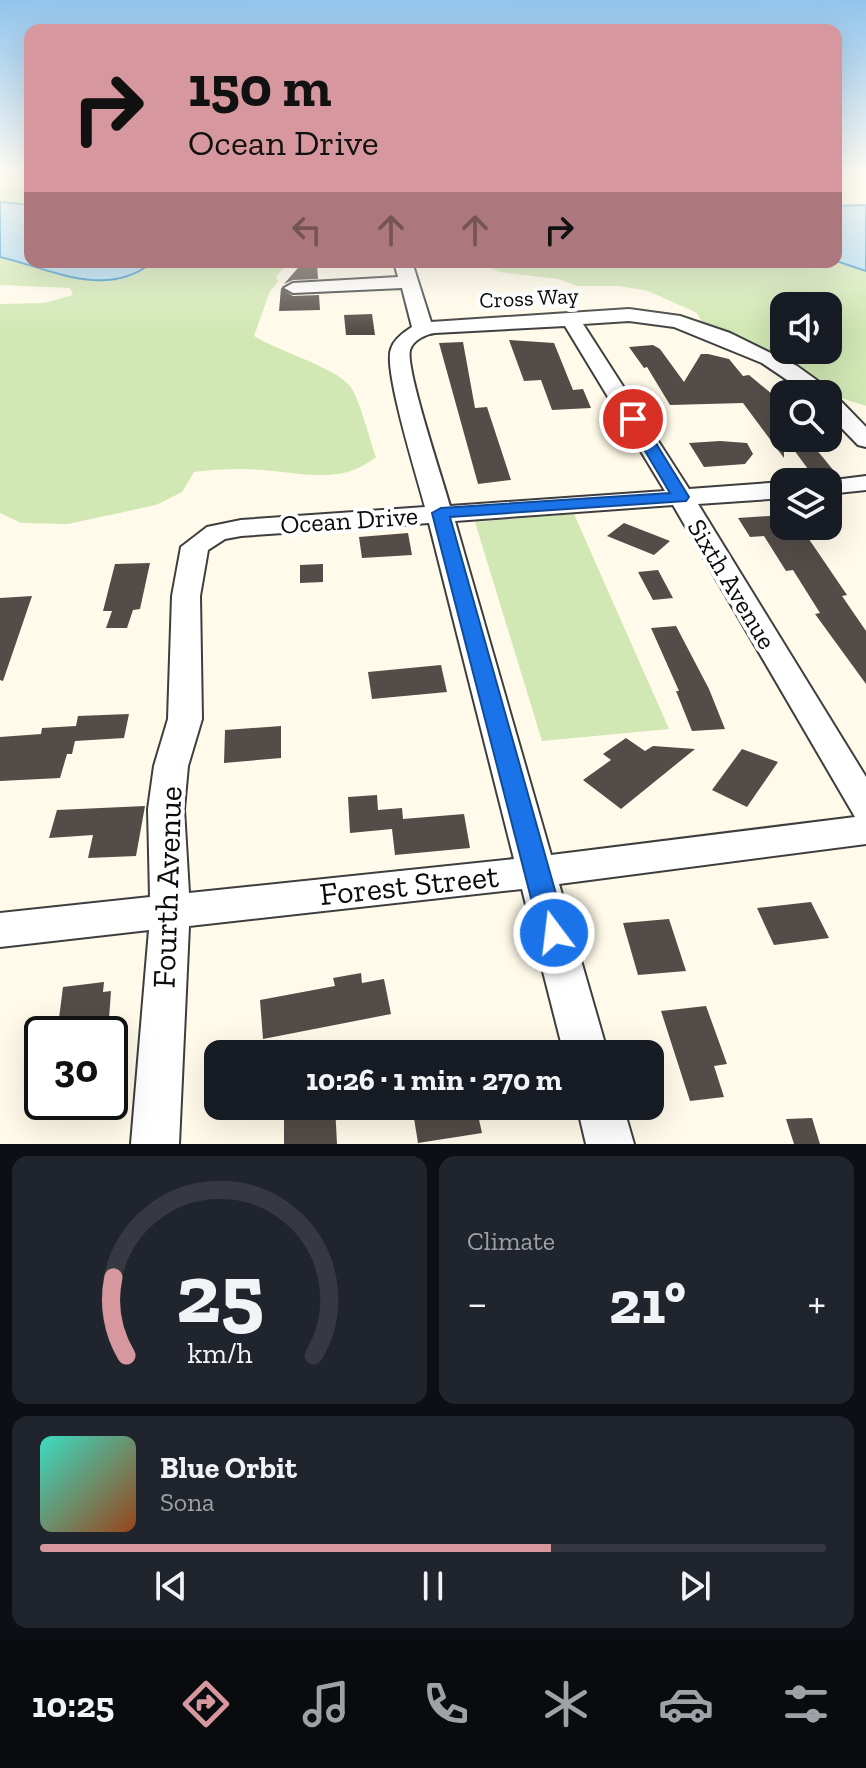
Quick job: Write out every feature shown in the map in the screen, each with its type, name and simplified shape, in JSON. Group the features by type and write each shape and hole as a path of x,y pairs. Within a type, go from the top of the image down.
{"street":[{"path":"293,288 405,272 421,310 422,329 404,342 400,359 582,1040"},
{"name":"Cross Way","path":"422,329 662,318 686,324 783,364 808,380"},
{"name":"Sixth Avenue","path":"572,321 866,807"},
{"path":"842,415 866,440"},
{"path":"842,485 866,483"},
{"name":"Ocean Drive","path":"203,541 216,533 241,528 770,491"},
{"name":"Fourth Avenue","path":"155,1144 170,910 166,809 171,766 185,719 188,569 195,547 203,541"},
{"name":"Forest Street","path":"0,930 537,872 866,830"},
{"path":"604,1120 610,1144"}],"green space":[{"path":"0,257 24,264 24,268 99,281 119,280 144,268 284,268 276,276 278,282 270,291 254,336 332,372 350,386 361,409 376,457 363,466 336,474 307,475 245,469 194,472 182,492 156,505 68,524 21,523 0,513 0,304 44,303 73,295 70,288 0,285"},
{"path":"842,263 866,271 866,406 842,398 842,380 792,380 730,348 705,328 697,313 648,291 619,286 577,286 558,279 499,272 491,268 842,268"},
{"path":"574,514 669,729 542,741 475,522"}],"water":[{"path":"0,225 24,225 24,264 0,257"},
{"path":"842,225 866,225 866,271 842,263"},
{"path":"39,268 143,268 115,279 96,280"}],"building":[{"path":"298,268 317,268 318,279 293,280 284,284"},
{"path":"281,288 293,296 319,295 320,310 279,311"},
{"path":"372,314 375,335 346,335 344,315"},
{"path":"509,340 554,343 573,390 583,389 591,408 552,410 541,380 524,381"},
{"path":"463,342 475,408 487,407 511,480 478,484 439,343"},
{"path":"653,345 660,349 684,382 701,354 729,359 743,376 749,375 770,392 770,439 743,403 670,405 647,367 644,368 629,347"},
{"path":"689,443 747,443 753,454 745,464 704,467"},
{"path":"795,452 818,452 832,468 807,468"},
{"path":"770,516 770,540 810,540 847,595 842,596 866,631 866,684 815,614 820,613 793,570 786,571 764,536 750,537 738,518"},
{"path":"624,523 670,541 654,555 607,536"},
{"path":"408,533 412,555 362,558 359,537"},
{"path":"150,563 140,609 133,610 127,628 106,628 112,611 103,611 115,564"},
{"path":"323,564 323,582 300,583 300,565"},
{"path":"658,570 673,598 653,600 638,572"},
{"path":"32,596 3,681 0,680 0,598"},
{"path":"676,626 709,689 725,729 692,731 676,691 679,691 651,628"},
{"path":"441,665 447,692 372,699 368,672"},
{"path":"129,714 124,738 75,741 72,754 67,754 60,778 0,781 0,737 41,734 42,728 76,726 78,716"},
{"path":"281,726 281,758 224,763 225,730"},
{"path":"626,738 645,751 653,746 695,749 621,809 583,780 611,760 603,754"},
{"path":"742,749 778,762 747,807 712,790"},
{"path":"377,795 378,810 402,808 403,819 464,814 470,848 395,855 392,829 350,833 348,797"},
{"path":"145,806 136,856 88,858 93,835 49,838 57,810"},
{"path":"811,902 829,938 774,945 757,908"},
{"path":"669,919 686,971 638,975 623,923"},
{"path":"361,973 362,983 384,979 391,1014 263,1039 260,1000 335,986 333,978"},
{"path":"104,982 103,992 111,991 109,1016 59,1016 63,987"},
{"path":"706,1006 727,1064 714,1066 724,1097 690,1101 661,1011"},
{"path":"812,1118 820,1144 794,1144 786,1119"},
{"path":"284,1120 336,1120 337,1144 284,1144"},
{"path":"414,1120 479,1120 482,1133 418,1143"}],"route":[{"path":"554,933 441,513 680,497 633,419"}]}
